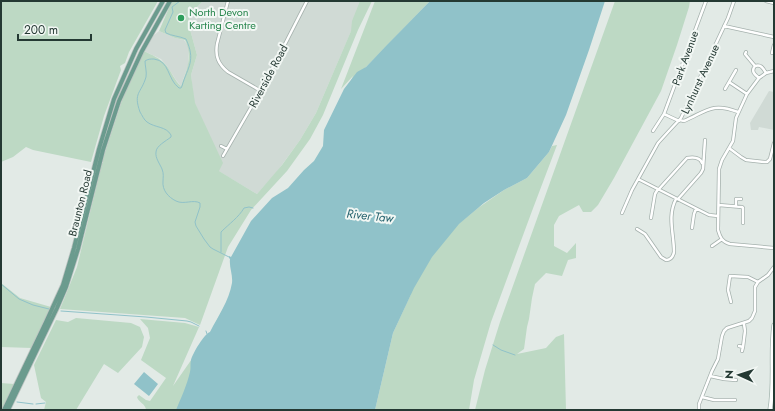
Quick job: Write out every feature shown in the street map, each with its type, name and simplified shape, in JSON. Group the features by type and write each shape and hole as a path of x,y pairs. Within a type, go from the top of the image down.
{"main road":[{"name":"Braunton Road","path":"4,410 63,285 74,248 104,129 120,85 136,49 163,1"},
{"name":"Braunton Road","path":"8,410 66,286 78,249 103,150 119,101 142,51 170,1"},
{"path":"770,410 773,393 774,325"}],"street":[{"path":"228,1 216,51 220,65 228,72 261,91"},
{"name":"Riverside Road","path":"223,156 261,91 307,1"},
{"name":"Park Avenue","path":"653,131 664,114 706,1"},
{"name":"Lynhurst Avenue","path":"622,213 632,190 658,143 683,115 728,18 734,1"},
{"path":"766,1 774,3"},
{"path":"724,26 774,37"},
{"path":"772,53 774,45"},
{"path":"746,52 745,54 755,66"},
{"path":"755,66 761,66 766,73"},
{"path":"755,66 753,70 759,78"},
{"path":"725,89 736,70"},
{"path":"774,71 766,73 759,78 747,94 738,112 733,140 720,164 719,169 718,216 718,230 722,239 726,243 774,248"},
{"path":"729,82 747,94"},
{"path":"664,114 684,121 708,109 718,107 728,108 738,112"},
{"path":"683,115 689,118"},
{"path":"637,229 647,236 663,259 667,260 672,256 674,252 671,224 673,204 701,173 705,140"},
{"path":"729,148 746,160 764,162 770,160 774,143"},
{"path":"221,146 227,149"},
{"path":"651,218 655,194 658,189 687,158 698,158 703,166"},
{"path":"638,179 696,209 709,215 718,216"},
{"path":"732,199 741,199"},
{"path":"736,199 736,206"},
{"path":"719,205 742,207 743,222"},
{"path":"692,228 696,209"},
{"path":"712,246 722,239"},
{"path":"698,410 710,376 718,359 724,331 727,328 744,324 752,318 755,311 755,287 758,282 768,275 774,267"},
{"path":"731,302 728,290 730,276 748,277 758,282"},
{"path":"738,346 742,349 745,331 744,324"},
{"path":"710,376 724,380 736,380"},
{"path":"702,397 714,400 735,400"}],"shaded area":[{"path":"203,1 364,1 316,113 300,140 276,173 257,194 217,170 222,163 194,102 191,75 197,55 188,22 191,13"},
{"path":"159,31 184,40 189,47 188,65 181,86 161,59 144,51 153,36"},
{"path":"769,91 774,92 774,130 759,127 758,130 751,130 750,123"}],"green space":[{"path":"1,1 158,1 129,52 125,63 120,66 121,70 104,116 91,162 33,150 26,147 13,157 1,162"},
{"path":"172,1 203,1 191,13 188,22 197,55 191,75 195,103 223,163 219,171 257,194 282,165 300,140 316,113 351,31 352,21 360,1 372,1 358,30 323,115 310,139 287,171 251,210 228,247 200,325 185,318 60,309 77,267 103,163 102,161 125,91 144,51 164,63 181,86 189,57 185,40 175,38 159,31"},
{"path":"375,1 430,1 365,68 352,129 290,189 317,162 353,76 341,89"},
{"path":"615,1 690,1 661,91 598,205 591,212 583,212 579,205 559,216 554,225 554,246 567,253 576,243 576,258 568,260 562,276 546,273 535,284 524,349 517,354 546,348 556,337 564,334 566,410 475,410 485,370 500,322"},
{"path":"557,145 491,322 474,380 469,410 375,410 393,333 411,294 231,410 478,208 504,190 527,178 549,152 552,146"},
{"path":"240,267 191,410 146,410 145,406 137,397 139,395 150,401 166,378 141,360 150,338 148,328 140,319 185,323 199,327 173,386 210,333 230,296"},
{"path":"1,283 20,298 51,307 32,348 1,347"},
{"path":"76,318 131,323 140,327 144,337 142,347 118,373 104,364 76,410 44,410 46,402 41,398 34,365 56,320 68,322"},
{"path":"1,383 14,384 2,410 1,410"}],"water":[{"name":"River Taw","path":"430,1 605,1 566,115 549,152 527,178 484,203 459,224 432,257 414,288 393,333 375,410 176,410 189,377 192,357 202,340 210,332 231,290 232,280 229,256 231,257 251,221 272,198 288,188 314,161 323,146 324,130 344,89 357,72 366,67"},
{"path":"144,372 158,384 149,396 134,384"}],"waterway":[{"path":"180,1 172,7 173,12 165,30 168,34 186,39 189,47 191,58 182,86 179,88 175,84 163,63 159,60 150,59 145,61 146,77 138,93 137,100 140,112 144,119 150,124 166,130 171,135 171,137 156,150 157,159 163,171 163,187 166,193 179,202 200,203 195,222 196,226 210,247 229,257"},
{"path":"221,252 221,232 244,208 253,208"},
{"path":"1,284 19,299 33,305 49,309"},
{"path":"61,311 187,321 199,326"},
{"path":"493,345 501,350 515,355"},
{"path":"17,402 33,404"},
{"path":"36,404 45,403"}],"place":[{"name":"North Devon Karting Centre","path":"181,18"}]}
